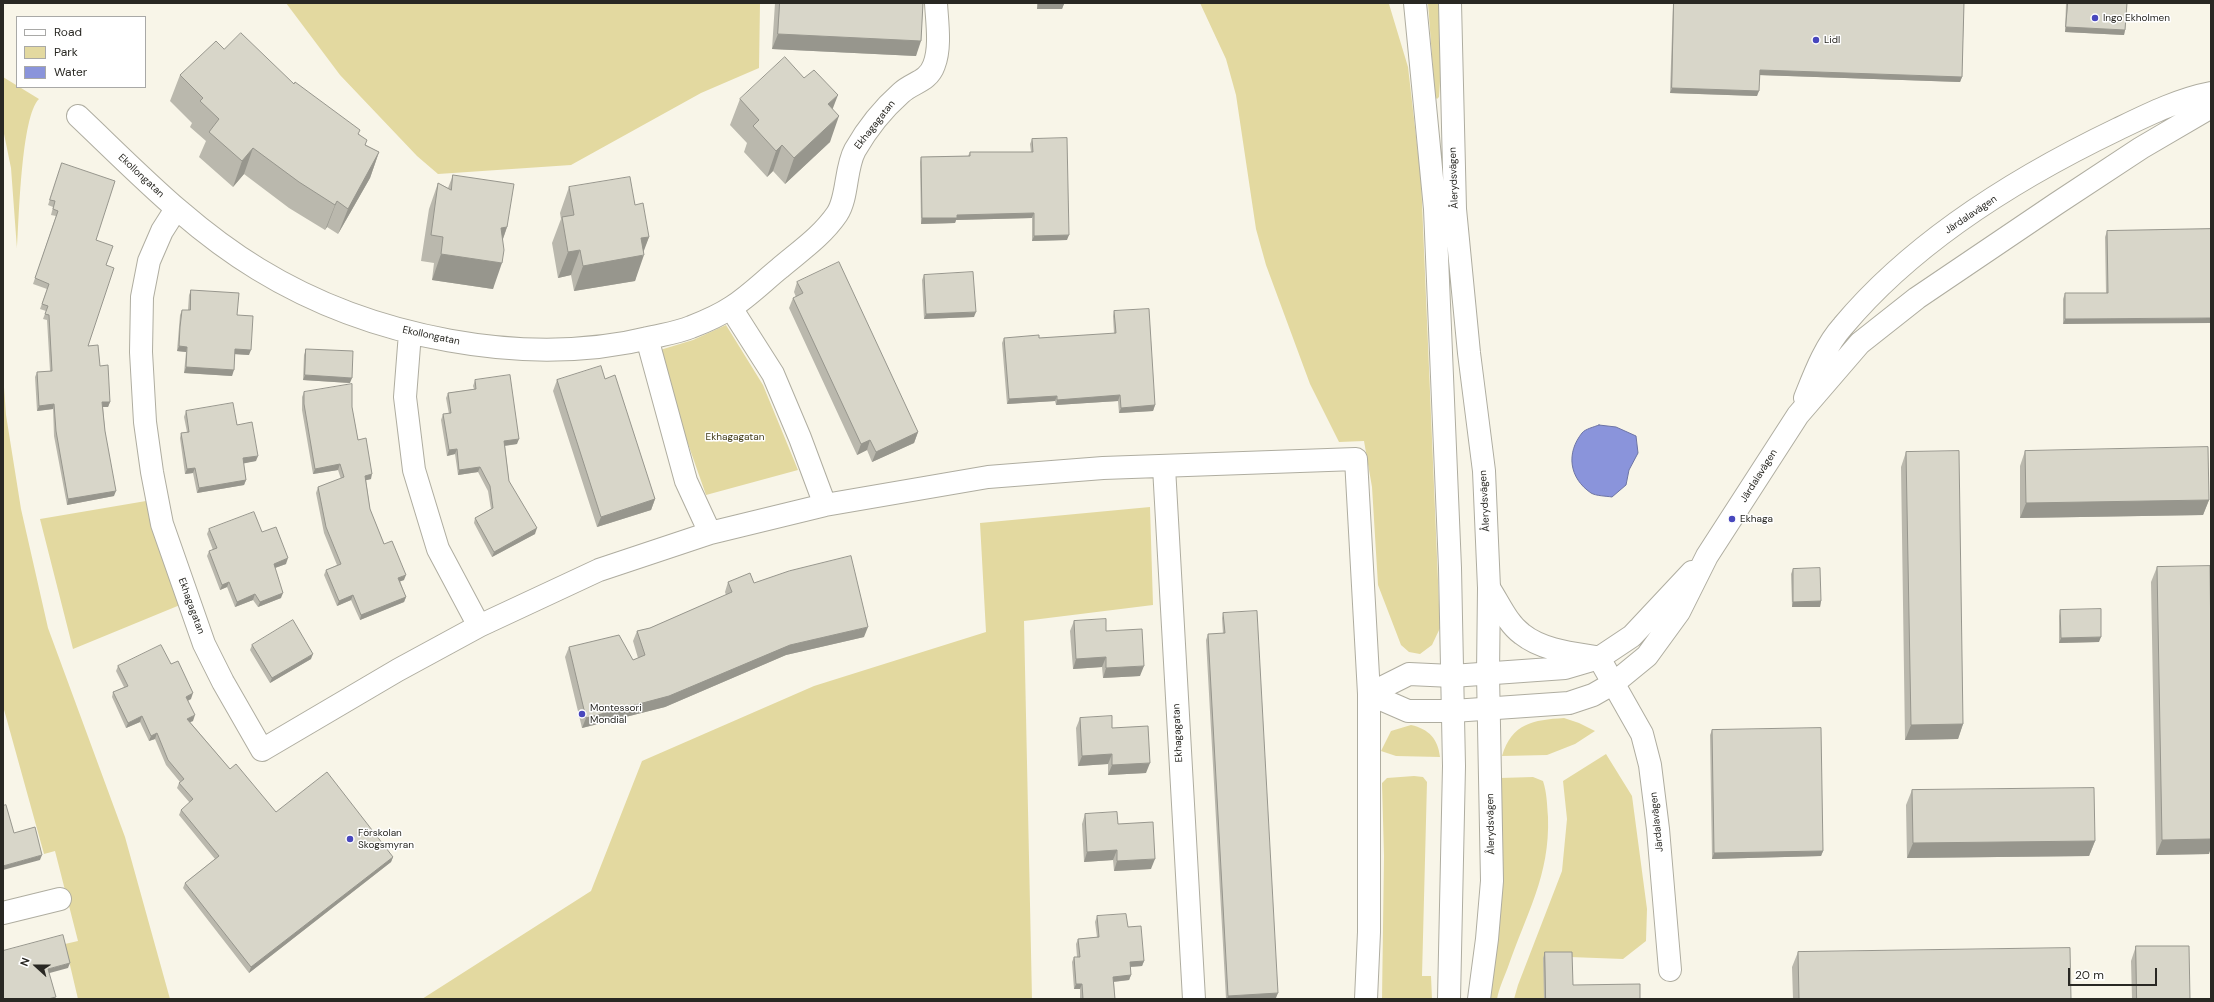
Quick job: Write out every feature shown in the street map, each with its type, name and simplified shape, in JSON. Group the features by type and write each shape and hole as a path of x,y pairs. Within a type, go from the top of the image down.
{"street":[{"name":"Ekhagagatan","path":"648,338 689,328 731,308 820,235 839,212 854,151 886,108 904,90 925,80 934,65 937,49 936,3"},
{"name":"Ålerydsvägen","path":"1450,3 1455,210 1469,353 1484,471 1489,588 1488,674 1492,881 1487,939 1479,999"},
{"name":"Ålerydsvägen","path":"1415,4 1434,209 1450,568 1453,711 1449,999"},
{"name":"Järdalavägen","path":"1798,415 1822,358 1842,326 1891,276 1960,221 2035,173 2100,138 2153,112 2211,93"},
{"name":"Järdalavägen","path":"1453,711 1569,703 1593,695 1614,683 1647,656 1679,612 1707,556 1798,415 1860,343 1917,298 2141,148 2211,107"},
{"name":"Ekollongatan","path":"78,116 176,209 222,245 256,268 296,290 333,307 410,333 463,343 567,349 619,345 648,338"},
{"name":"Ekhagagatan","path":"176,209 162,231 150,261 142,297 142,360 145,422 152,472 162,524 204,644 223,682 262,750 398,670 479,626 599,570 710,533 825,505 988,477 1103,468 1356,459 1369,694 1369,925 1366,999"},
{"path":"731,308 773,374 800,438 825,505"},
{"path":"410,333 405,397 414,470 438,549 479,626"},
{"path":"648,338 686,481 710,533"},
{"name":"Ekhagagatan","path":"1164,467 1194,999"},
{"name":"Järdalavägen","path":"1452,676 1565,668 1599,658 1632,636 1707,556"},
{"path":"1489,588 1511,623 1522,634 1552,649 1599,658"},
{"name":"Järdalavägen","path":"1599,658 1642,734 1650,765 1658,829 1670,970"},
{"path":"1369,694 1409,674 1452,676"},
{"path":"1369,694 1408,711 1453,711"},
{"path":"3,913 60,899"}],"green space":[{"path":"286,3 760,3 759,68 701,93 571,165 438,174 417,156 340,75"},
{"path":"1200,3 1389,4 1408,67 1421,179 1440,628 1432,645 1420,654 1409,652 1401,645 1378,585 1372,487 1364,441 1339,442 1310,384 1266,265 1256,229 1236,95 1226,59"},
{"path":"1428,3 1439,3 1441,66 1439,97 1437,99 1435,97"},
{"path":"3,77 16,85 16,88 21,88 39,99 33,109 28,126 22,170 17,249 11,168 3,129"},
{"name":"Ekhagagatan","path":"726,325 763,385 798,470 706,495 673,401 660,350 693,340"},
{"path":"3,373 6,415 21,509 48,628 125,837 170,999 78,999 65,944 78,941 55,851 44,854 3,706"},
{"path":"146,501 160,548 180,605 73,649 40,519"},
{"path":"1150,507 1153,605 1024,621 1032,999 422,999 591,891 642,761 814,686 986,632 980,523"},
{"path":"1564,718 1595,731 1575,744 1547,755 1502,756 1506,745 1512,736 1525,725 1543,720"},
{"path":"1411,725 1423,729 1432,736 1437,745 1440,757 1396,756 1381,751 1391,731"},
{"path":"1606,754 1632,796 1647,909 1646,941 1623,959 1570,957 1544,999 1514,999 1562,871 1567,819 1563,781"},
{"path":"1414,776 1423,777 1427,782 1422,976 1431,976 1432,999 1382,999 1384,856 1382,783 1387,778"},
{"path":"1533,777 1543,781 1546,794 1548,838 1545,858 1536,894 1497,999 1487,999 1500,778"}],"water":[{"path":"1599,425 1616,427 1636,436 1638,453 1629,470 1626,485 1612,497 1591,493 1578,480 1572,465 1574,449 1582,433 1587,429"}],"building":[{"path":"780,3 923,3 921,41 778,34"},
{"path":"1064,3 1064,4 1038,4"},
{"name":"Lidl","path":"1674,3 1964,3 1962,77 1760,70 1759,91 1672,88"},
{"name":"Ingo Ekholmen","path":"2068,3 2127,3 2125,30 2066,27"},
{"path":"241,33 294,84 295,82 360,130 358,134 367,140 365,145 379,152 348,209 337,201 335,205 299,182 253,148 242,161 209,132 219,119 200,101 203,98 180,75 216,41 224,49"},
{"path":"785,57 804,78 814,70 838,95 828,104 839,116 794,158 782,145 776,151 753,126 759,120 740,99"},
{"path":"1067,138 1069,235 1034,236 1034,213 957,215 957,218 922,218 921,157 970,156 970,152 1033,152 1032,139"},
{"path":"62,163 115,181 96,240 113,246 106,265 114,268 88,346 98,345 100,366 108,365 110,402 102,402 105,431 116,491 68,499 56,431 54,404 39,406 37,372 52,371 49,315 45,314 48,306 42,304 49,284 35,278 58,211 53,209 55,201 50,200"},
{"path":"453,175 514,184 507,227 501,228 504,250 502,263 441,254 443,237 431,235 438,183 451,190"},
{"path":"630,177 635,205 643,203 649,237 641,238 644,255 583,266 580,250 568,252 562,217 574,215 569,187"},
{"path":"2211,229 2211,318 2065,319 2065,293 2108,293 2107,231"},
{"path":"839,262 918,432 876,452 870,440 861,444 793,298 803,293 797,282"},
{"path":"973,272 976,312 926,314 924,275"},
{"path":"191,290 239,293 237,315 253,316 251,350 235,349 234,370 186,367 187,347 179,346 180,327 182,310 190,310"},
{"path":"1149,309 1155,405 1121,408 1120,395 1057,400 1057,396 1009,399 1004,338 1039,335 1039,338 1116,333 1114,311"},
{"path":"306,349 353,351 352,378 305,375"},
{"path":"601,366 605,379 615,375 655,499 601,517 557,380"},
{"path":"510,375 519,439 504,441 509,481 537,528 494,552 475,518 493,508 490,486 480,467 459,470 457,449 449,450 443,414 451,413 448,393 476,389 475,380"},
{"path":"352,384 352,407 358,440 366,438 372,474 365,476 370,509 384,544 392,541 406,575 398,578 406,597 361,615 353,595 339,601 326,570 341,564 326,527 318,487 344,477 340,464 315,469 304,404 304,392"},
{"path":"233,403 237,425 252,422 258,456 243,458 246,480 199,488 195,468 187,469 181,433 189,432 186,411"},
{"path":"2208,447 2209,500 2026,503 2025,451"},
{"path":"1959,451 1963,724 1911,725 1906,452"},
{"path":"254,512 262,532 276,527 288,558 274,564 283,593 260,602 255,594 237,602 229,582 222,585 209,551 217,548 209,529"},
{"path":"851,556 868,627 790,645 669,696 586,718 569,647 619,635 633,660 645,655 637,631 650,628 732,592 728,582 750,573 754,583 789,571"},
{"path":"2210,566 2211,839 2162,840 2157,567"},
{"path":"1820,568 1821,601 1793,602 1793,569"},
{"path":"2101,609 2101,637 2061,638 2060,610"},
{"path":"1257,611 1278,993 1228,996 1208,634 1225,633 1223,613"},
{"path":"1106,619 1106,631 1142,629 1144,666 1106,668 1106,657 1076,659 1074,621"},
{"path":"293,620 313,654 272,678 252,645"},
{"path":"161,645 171,664 178,661 193,693 186,697 195,715 187,719 230,769 236,764 276,812 327,772 393,857 251,967 185,883 219,856 181,810 193,799 179,783 184,779 168,760 157,733 151,736 142,716 128,723 113,692 128,686 118,666"},
{"path":"1112,716 1112,728 1148,726 1150,763 1112,765 1112,754 1082,756 1080,718"},
{"path":"1821,728 1823,851 1714,853 1712,730"},
{"path":"2094,788 2095,841 1913,843 1912,790"},
{"path":"6,805 14,833 35,827 42,855 3,866 3,806"},
{"path":"1117,812 1118,824 1153,822 1155,859 1117,861 1117,850 1087,852 1085,814"},
{"path":"1126,914 1128,927 1141,926 1144,961 1130,962 1131,975 1113,977 1115,999 1083,999 1082,984 1076,984 1074,957 1080,957 1078,939 1099,937 1097,916"},
{"path":"63,935 70,963 48,969 56,997 48,999 3,999 3,951"},
{"path":"2136,946 2189,946 2190,999 2137,999"},
{"path":"2070,948 2071,999 1799,999 1798,952"},
{"path":"1545,952 1572,952 1573,985 1640,984 1640,999 1546,999"}],"place":[{"name":"Ingo Ekholmen","path":"2095,18"},
{"name":"Lidl","path":"1816,40"},
{"name":"Ekhaga","path":"1732,519"},
{"name":"Montessori Mondial","path":"582,714"},
{"name":"Förskolan Skogsmyran","path":"350,839"}]}
